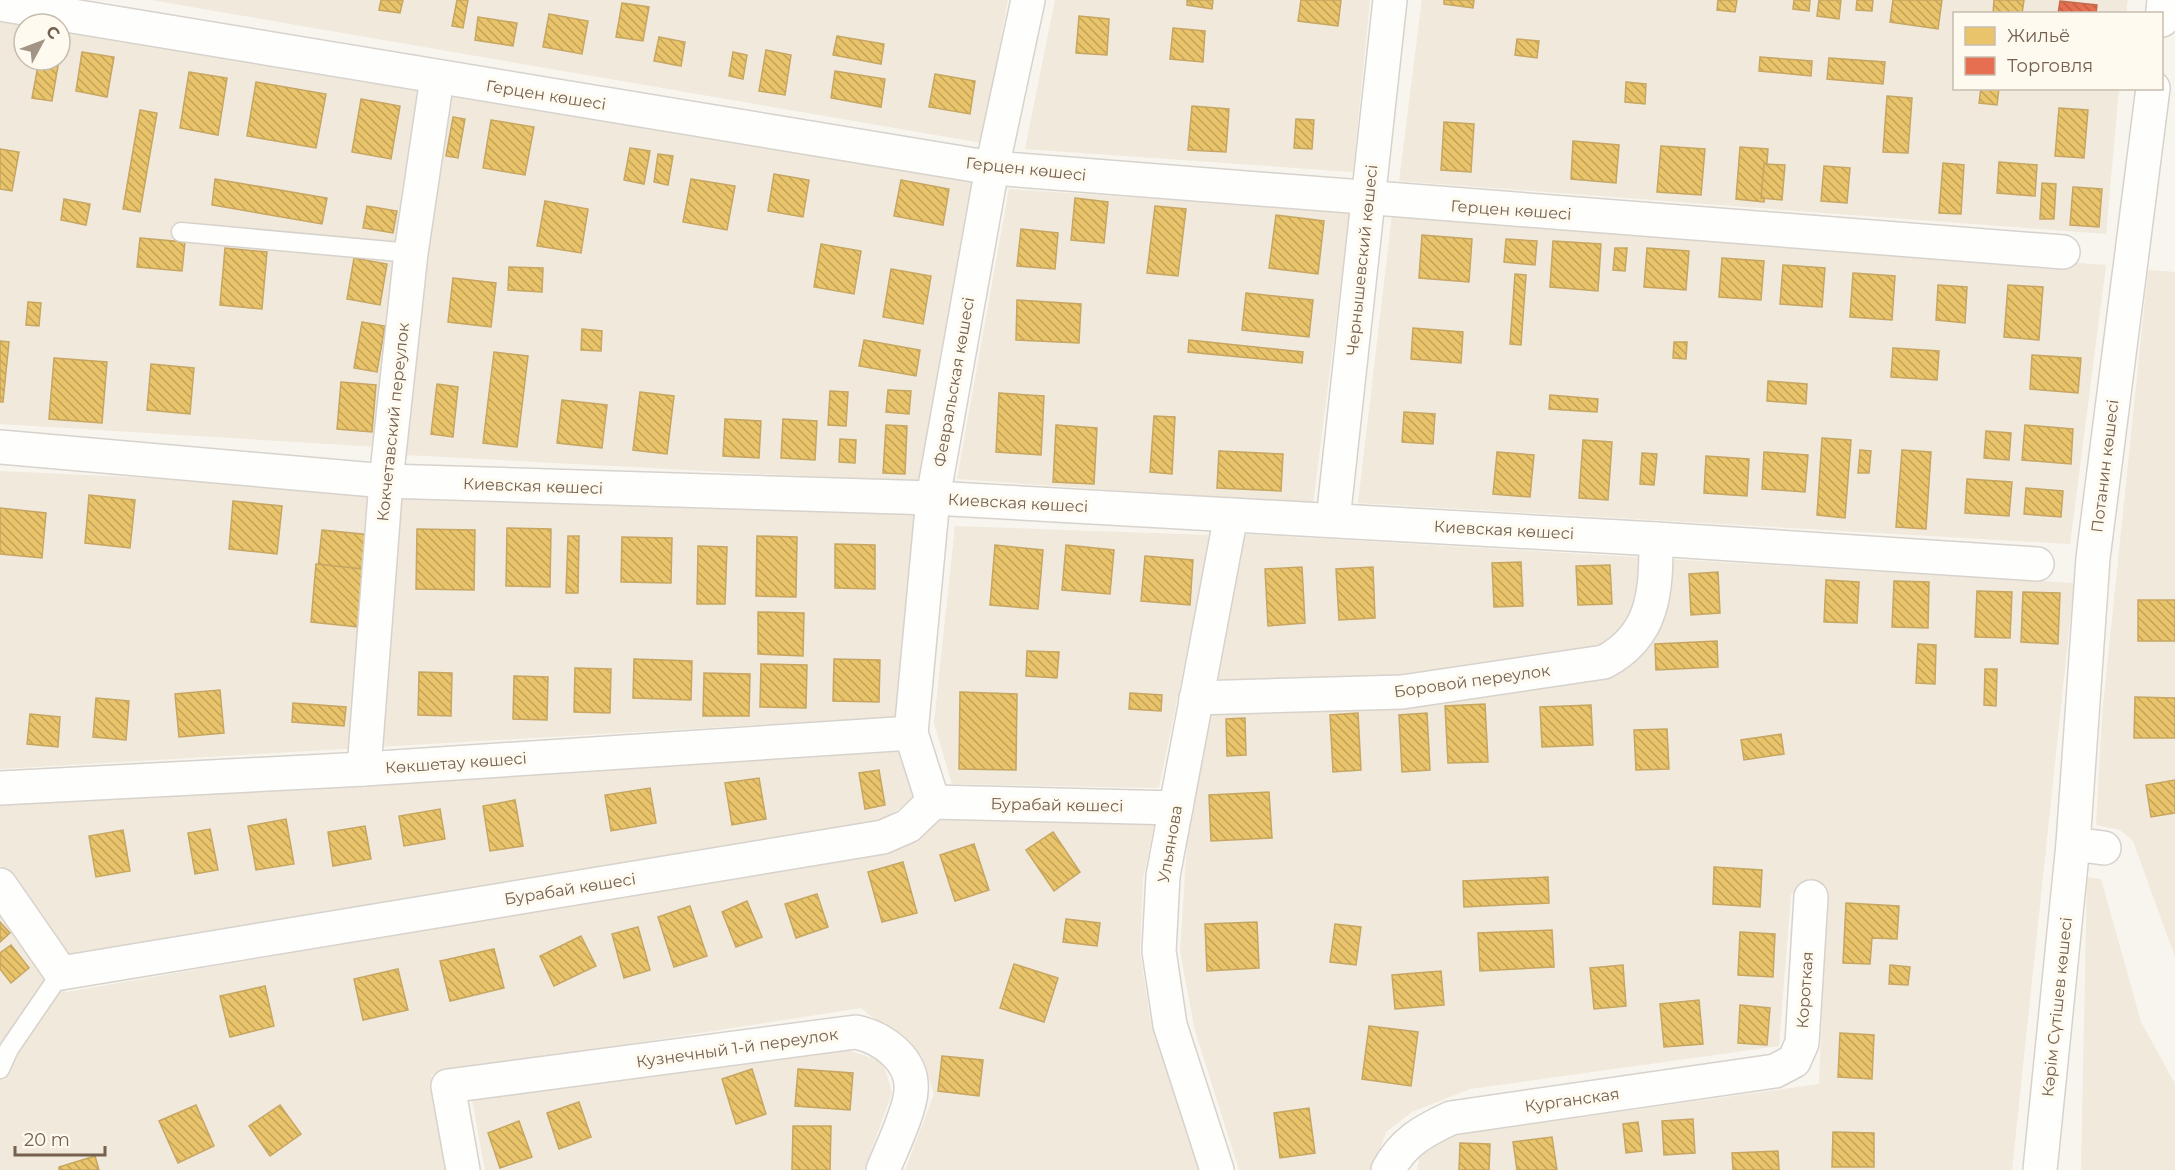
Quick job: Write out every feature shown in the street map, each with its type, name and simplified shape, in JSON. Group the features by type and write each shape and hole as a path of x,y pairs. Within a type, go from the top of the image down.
{"street":[{"name":"Февральская көшесі","path":"933,801 911,733 933,498 992,168 1028,0"},
{"name":"Чернышевский көшесі","path":"1333,520 1389,0"},
{"name":"Герцен көшесі","path":"0,4 992,168 2063,252"},
{"name":"Кокчетавский переулок","path":"364,769 386,481 411,253 437,78"},
{"name":"Потанин көшесі","path":"2088,846 2093,558 2153,90"},
{"name":"Киевская көшесі","path":"0,447 386,481 933,498 1656,539 2037,564"},
{"name":"Ульянова","path":"1217,1170 1170,1025 1159,951 1163,876 1232,515"},
{"name":"Боровой переулок","path":"1196,698 1402,692 1604,662 1620,654 1633,641 1653,603 1656,584 1656,539"},
{"name":"Көкшетау көшесі","path":"0,788 364,769 911,733"},
{"name":"Бурабай көшесі","path":"61,973 883,837 908,826 933,801 1176,808"},
{"name":"Кәрім Сүтішев көшесі","path":"2040,1170 2088,846"},
{"path":"0,885 61,973"},
{"name":"Короткая","path":"1775,1071 1794,1060 1802,1043 1811,897"},
{"name":"Кузнечный 1-й переулок","path":"463,1170 448,1086 856,1032 872,1036 896,1053 911,1078 911,1093 883,1170"},
{"name":"Курганская","path":"1388,1170 1398,1150 1427,1129 1451,1118 1775,1071"}],"lane":[{"path":"181,232 411,253"},
{"path":"0,1069 21,1030 61,973"}],"shaded area":[{"path":"151,0 1008,0 982,143"},
{"path":"1055,0 1370,0 1353,172 1025,149"},
{"path":"1422,0 2128,0 2126,12 1953,12 1953,90 2119,90 2106,234 1399,181"},
{"path":"0,16 12,20 12,72 72,72 72,28 422,87 378,447 0,424"},
{"path":"446,94 977,182 918,482 406,455"},
{"path":"1009,189 1350,212 1313,504 957,479"},
{"path":"1392,215 2106,265 2070,544 1358,503"},
{"path":"2148,270 2175,272 2175,957 2133,841 2120,830 2096,825 2102,716"},
{"path":"0,471 916,514 895,717 0,769"},
{"path":"955,526 1211,535 1159,788 952,784 934,723"},
{"path":"1243,534 2074,583 2012,1170 1417,1170 1421,1150 1455,1135 1819,1084 1827,893 1791,894 1779,1046 1470,1089 1412,1112 1386,1132 1373,1170 1239,1170 1195,1031 1180,952 1189,812"},
{"path":"899,751 915,796 880,823 65,959 0,865 0,803"},
{"path":"939,815 1155,821 1143,879 1140,951 1150,1018 1199,1170 905,1170 934,1094 922,1057 861,1008 431,1075 447,1170 0,1170 0,899 66,992 900,848"},
{"path":"2087,877 2101,879 2141,1022 2175,1084 2175,1170 2081,1170"},
{"path":"842,1048 883,1062 892,1093 864,1170 485,1170 472,1100"}],"building: Жильё":[{"path":"381,0 403,0 400,13 379,10"},
{"path":"457,0 468,0 463,28 452,26"},
{"path":"1187,0 1213,0 1212,9 1187,5"},
{"path":"1301,0 1341,0 1338,26 1298,21"},
{"path":"1444,0 1474,0 1473,8 1444,4"},
{"path":"1718,0 1737,0 1735,12 1717,10"},
{"path":"1794,0 1810,0 1809,11 1793,9"},
{"path":"1819,0 1841,0 1839,19 1817,16"},
{"path":"1857,0 1873,0 1872,11 1856,10"},
{"path":"1893,0 1942,0 1938,29 1890,22"},
{"path":"1994,0 2024,0 2022,12 1993,12"},
{"path":"622,3 649,7 643,41 616,37"},
{"path":"549,14 588,21 582,54 543,47"},
{"path":"1079,16 1109,19 1107,55 1076,53"},
{"path":"478,17 517,23 513,46 475,40"},
{"path":"1173,28 1205,31 1203,62 1170,59"},
{"path":"837,36 884,44 881,64 833,55"},
{"path":"659,37 685,42 681,66 654,61"},
{"path":"1517,39 1539,41 1537,58 1515,55"},
{"path":"766,50 791,55 785,95 759,91"},
{"path":"82,52 114,57 107,97 76,91"},
{"path":"733,52 747,55 743,79 729,76"},
{"path":"1760,57 1812,61 1811,76 1759,71"},
{"path":"1829,58 1885,62 1883,84 1827,79"},
{"path":"835,71 885,79 881,107 831,98"},
{"path":"37,72 57,72 52,101 32,98"},
{"path":"189,72 227,78 218,135 180,128"},
{"path":"935,74 975,81 970,114 929,107"},
{"path":"256,82 326,94 316,148 247,136"},
{"path":"1626,82 1646,84 1645,104 1625,102"},
{"path":"1981,90 1999,90 1997,105 1979,103"},
{"path":"1887,96 1912,98 1908,153 1883,152"},
{"path":"361,99 400,106 391,159 352,152"},
{"path":"1192,106 1229,109 1226,152 1188,150"},
{"path":"2059,108 2088,110 2084,158 2055,156"},
{"path":"140,110 157,113 140,212 123,209"},
{"path":"453,117 465,119 458,158 446,156"},
{"path":"1296,119 1314,120 1312,149 1294,148"},
{"path":"491,120 534,127 525,175 483,168"},
{"path":"1444,122 1474,124 1471,172 1441,170"},
{"path":"1573,141 1619,145 1616,183 1571,179"},
{"path":"1661,146 1705,149 1701,195 1657,192"},
{"path":"1740,147 1768,149 1764,202 1736,199"},
{"path":"630,148 650,151 644,184 624,180"},
{"path":"0,149 19,152 12,191 0,189"},
{"path":"658,154 673,156 668,185 654,182"},
{"path":"1999,162 2037,165 2035,196 1997,193"},
{"path":"1943,163 1964,165 1961,214 1939,213"},
{"path":"1764,164 1785,165 1782,200 1761,198"},
{"path":"1824,166 1850,168 1847,203 1821,201"},
{"path":"774,174 809,180 803,217 768,211"},
{"path":"215,179 327,198 322,224 212,205"},
{"path":"691,179 735,186 727,230 683,222"},
{"path":"901,180 949,189 943,225 894,216"},
{"path":"2042,183 2056,184 2054,219 2040,219"},
{"path":"2073,187 2102,189 2099,227 2070,225"},
{"path":"1075,198 1108,202 1104,243 1071,240"},
{"path":"64,199 90,204 86,225 61,220"},
{"path":"545,201 588,209 581,253 537,246"},
{"path":"367,206 397,211 393,233 363,228"},
{"path":"1155,206 1186,209 1178,276 1147,273"},
{"path":"1276,215 1324,221 1318,274 1269,268"},
{"path":"1021,229 1058,233 1055,269 1017,266"},
{"path":"1422,235 1472,239 1469,282 1419,278"},
{"path":"140,238 185,242 182,271 137,267"},
{"path":"1506,239 1537,241 1535,265 1504,262"},
{"path":"1553,241 1601,244 1598,291 1550,287"},
{"path":"821,244 861,251 854,294 814,287"},
{"path":"225,248 267,252 262,309 220,305"},
{"path":"1615,248 1627,248 1625,271 1613,270"},
{"path":"1647,248 1689,251 1686,290 1644,287"},
{"path":"354,258 387,264 380,305 347,299"},
{"path":"1722,258 1764,261 1761,300 1719,297"},
{"path":"1783,265 1825,268 1822,307 1780,304"},
{"path":"509,267 543,268 542,292 508,290"},
{"path":"891,269 931,276 923,324 883,317"},
{"path":"1853,273 1895,276 1892,320 1850,317"},
{"path":"1515,274 1526,275 1521,345 1510,344"},
{"path":"453,278 496,283 491,327 448,322"},
{"path":"1938,285 1967,287 1965,323 1936,320"},
{"path":"2008,285 2043,287 2039,340 2004,337"},
{"path":"1246,293 1313,300 1309,337 1242,330"},
{"path":"1017,300 1081,304 1079,343 1016,340"},
{"path":"28,302 41,303 39,326 26,325"},
{"path":"362,322 385,326 377,372 354,368"},
{"path":"1413,328 1463,332 1461,363 1411,359"},
{"path":"582,329 602,331 601,351 581,350"},
{"path":"864,340 920,350 916,376 859,366"},
{"path":"1189,340 1303,352 1302,363 1188,352"},
{"path":"0,341 9,342 3,402 0,402"},
{"path":"1674,342 1687,342 1686,359 1673,358"},
{"path":"1893,348 1939,351 1937,380 1891,377"},
{"path":"494,352 528,356 517,447 483,443"},
{"path":"2032,355 2081,358 2078,393 2030,389"},
{"path":"54,358 107,362 102,423 49,419"},
{"path":"151,364 194,368 190,414 147,410"},
{"path":"1768,381 1807,384 1806,404 1767,401"},
{"path":"341,382 376,385 372,432 337,429"},
{"path":"437,384 458,387 453,437 431,434"},
{"path":"888,390 911,391 909,414 886,412"},
{"path":"830,391 848,392 846,426 828,425"},
{"path":"640,392 674,396 667,454 633,450"},
{"path":"999,393 1044,396 1041,455 996,452"},
{"path":"1550,395 1598,399 1597,412 1549,409"},
{"path":"562,400 607,405 602,448 557,443"},
{"path":"1404,412 1435,414 1433,444 1402,442"},
{"path":"1154,416 1175,417 1172,474 1150,472"},
{"path":"725,419 761,421 759,458 723,456"},
{"path":"783,419 817,421 815,460 781,458"},
{"path":"886,425 907,426 905,474 883,473"},
{"path":"1056,425 1097,428 1094,484 1053,482"},
{"path":"2025,425 2073,429 2071,464 2022,460"},
{"path":"1986,431 2011,433 2009,460 1984,458"},
{"path":"1822,438 1851,440 1845,518 1817,515"},
{"path":"840,439 856,440 855,463 839,462"},
{"path":"1583,440 1612,442 1608,500 1579,498"},
{"path":"1860,450 1871,451 1869,473 1858,473"},
{"path":"1902,450 1931,452 1926,529 1896,527"},
{"path":"1219,451 1283,454 1281,491 1217,488"},
{"path":"1497,452 1534,455 1530,497 1493,494"},
{"path":"1764,452 1808,455 1805,492 1762,489"},
{"path":"1642,453 1657,454 1654,485 1640,484"},
{"path":"1706,456 1749,459 1747,496 1704,493"},
{"path":"1967,479 2012,482 2009,516 1965,513"},
{"path":"2026,488 2063,491 2061,517 2024,514"},
{"path":"89,495 135,500 130,548 85,543"},
{"path":"233,501 282,506 277,554 229,549"},
{"path":"0,508 46,513 42,558 0,554"},
{"path":"507,528 551,529 550,587 506,586"},
{"path":"417,529 475,530 474,590 416,589"},
{"path":"322,530 372,535 367,582 317,577"},
{"path":"568,536 579,536 578,593 566,593"},
{"path":"757,536 797,537 796,597 756,596"},
{"path":"622,537 672,538 671,583 621,582"},
{"path":"835,544 875,545 875,589 835,588"},
{"path":"995,545 1043,550 1038,609 990,605"},
{"path":"1066,545 1114,550 1110,594 1062,590"},
{"path":"698,546 727,547 725,604 697,604"},
{"path":"1145,556 1193,560 1190,605 1141,601"},
{"path":"1521,562 1523,606 1494,607 1492,563"},
{"path":"316,564 363,569 358,627 311,622"},
{"path":"1610,565 1612,604 1578,605 1576,566"},
{"path":"1302,567 1305,623 1268,626 1265,569"},
{"path":"1373,567 1375,618 1339,620 1336,569"},
{"path":"1718,572 1720,613 1691,615 1689,574"},
{"path":"1826,580 1859,582 1857,623 1824,622"},
{"path":"1894,581 1929,582 1928,628 1892,627"},
{"path":"1977,591 2012,592 2010,638 1975,637"},
{"path":"2023,592 2060,593 2058,644 2021,642"},
{"path":"2138,600 2175,600 2175,641 2138,641"},
{"path":"758,612 804,613 803,656 758,654"},
{"path":"1717,641 1718,667 1656,670 1655,644"},
{"path":"1918,644 1936,645 1935,684 1916,683"},
{"path":"1027,651 1059,652 1057,678 1026,676"},
{"path":"634,659 692,661 691,700 633,698"},
{"path":"834,659 880,660 879,702 833,701"},
{"path":"761,664 807,665 806,708 760,707"},
{"path":"575,668 611,669 610,713 574,712"},
{"path":"1985,669 1997,669 1996,706 1984,705"},
{"path":"419,672 452,673 451,716 418,715"},
{"path":"704,673 750,674 749,716 703,716"},
{"path":"514,676 548,677 547,720 513,719"},
{"path":"220,690 224,733 179,737 175,694"},
{"path":"960,692 1017,694 1016,770 959,769"},
{"path":"1130,693 1162,695 1161,711 1129,709"},
{"path":"2135,697 2175,698 2175,738 2134,738"},
{"path":"96,698 129,701 126,740 93,737"},
{"path":"293,703 346,707 344,726 292,722"},
{"path":"1485,704 1488,762 1448,763 1445,706"},
{"path":"1591,705 1593,745 1542,747 1540,707"},
{"path":"1358,713 1361,770 1333,772 1330,715"},
{"path":"1427,713 1430,770 1402,772 1399,715"},
{"path":"30,714 60,717 58,747 27,744"},
{"path":"1245,718 1246,755 1227,756 1226,719"},
{"path":"1667,729 1669,769 1636,770 1634,730"},
{"path":"1781,734 1784,754 1744,760 1741,740"},
{"path":"879,770 885,805 865,809 859,773"},
{"path":"759,778 766,819 732,825 725,783"},
{"path":"2175,780 2175,813 2151,817 2146,785"},
{"path":"650,788 656,823 611,831 605,795"},
{"path":"1269,792 1272,838 1211,841 1209,795"},
{"path":"515,800 523,846 490,851 483,806"},
{"path":"440,809 445,839 404,846 399,816"},
{"path":"286,819 294,864 256,870 248,826"},
{"path":"365,826 371,859 333,866 328,832"},
{"path":"210,829 218,870 195,874 188,833"},
{"path":"123,830 130,871 96,877 89,836"},
{"path":"1053,832 1080,872 1054,891 1026,850"},
{"path":"974,844 989,890 955,901 940,855"},
{"path":"903,862 917,913 882,922 868,872"},
{"path":"1714,867 1762,870 1760,907 1713,904"},
{"path":"1548,877 1549,903 1464,907 1463,881"},
{"path":"817,894 828,927 796,938 785,904"},
{"path":"747,901 762,937 736,947 722,912"},
{"path":"1846,903 1899,906 1897,939 1872,938 1870,964 1843,963"},
{"path":"690,906 707,956 674,967 658,917"},
{"path":"1066,919 1100,923 1097,946 1063,942"},
{"path":"0,922 10,933 0,942"},
{"path":"1257,922 1259,968 1207,971 1205,924"},
{"path":"1335,924 1361,927 1356,965 1330,962"},
{"path":"638,927 650,970 624,978 612,934"},
{"path":"1552,930 1554,967 1480,971 1478,933"},
{"path":"1740,932 1775,934 1773,977 1738,975"},
{"path":"581,936 596,966 554,986 540,956"},
{"path":"11,945 29,968 11,983 0,969 0,953"},
{"path":"494,949 504,988 450,1001 440,961"},
{"path":"1014,964 1058,978 1044,1022 1000,1008"},
{"path":"1623,965 1626,1006 1594,1009 1590,968"},
{"path":"1890,965 1910,967 1908,985 1889,984"},
{"path":"398,969 408,1010 363,1020 354,979"},
{"path":"1441,971 1444,1005 1395,1009 1392,975"},
{"path":"265,986 274,1026 230,1037 220,996"},
{"path":"1699,1000 1703,1044 1664,1047 1660,1004"},
{"path":"1740,1005 1770,1008 1767,1045 1738,1043"},
{"path":"1369,1026 1418,1032 1411,1086 1362,1079"},
{"path":"1840,1033 1874,1035 1872,1079 1838,1077"},
{"path":"942,1056 983,1060 979,1096 938,1091"},
{"path":"752,1069 766,1114 736,1124 722,1079"},
{"path":"798,1069 853,1073 850,1110 795,1106"},
{"path":"579,1102 591,1137 559,1149 547,1113"},
{"path":"196,1105 214,1146 178,1163 159,1121"},
{"path":"280,1105 301,1134 270,1156 249,1126"},
{"path":"1309,1108 1315,1153 1280,1158 1274,1113"},
{"path":"1693,1119 1695,1153 1664,1155 1662,1121"},
{"path":"519,1121 532,1157 500,1168 488,1133"},
{"path":"1638,1122 1642,1151 1626,1153 1623,1124"},
{"path":"793,1126 831,1126 830,1170 792,1170"},
{"path":"1833,1132 1874,1133 1874,1167 1832,1167"},
{"path":"1552,1137 1557,1170 1517,1170 1513,1142"},
{"path":"1460,1143 1490,1144 1489,1170 1459,1170"},
{"path":"1778,1151 1779,1170 1733,1170 1732,1153"},
{"path":"95,1156 99,1170 59,1170 59,1167"}],"building: Торговля":[{"path":"2060,1 2097,5 2096,12 2058,12"}]}
